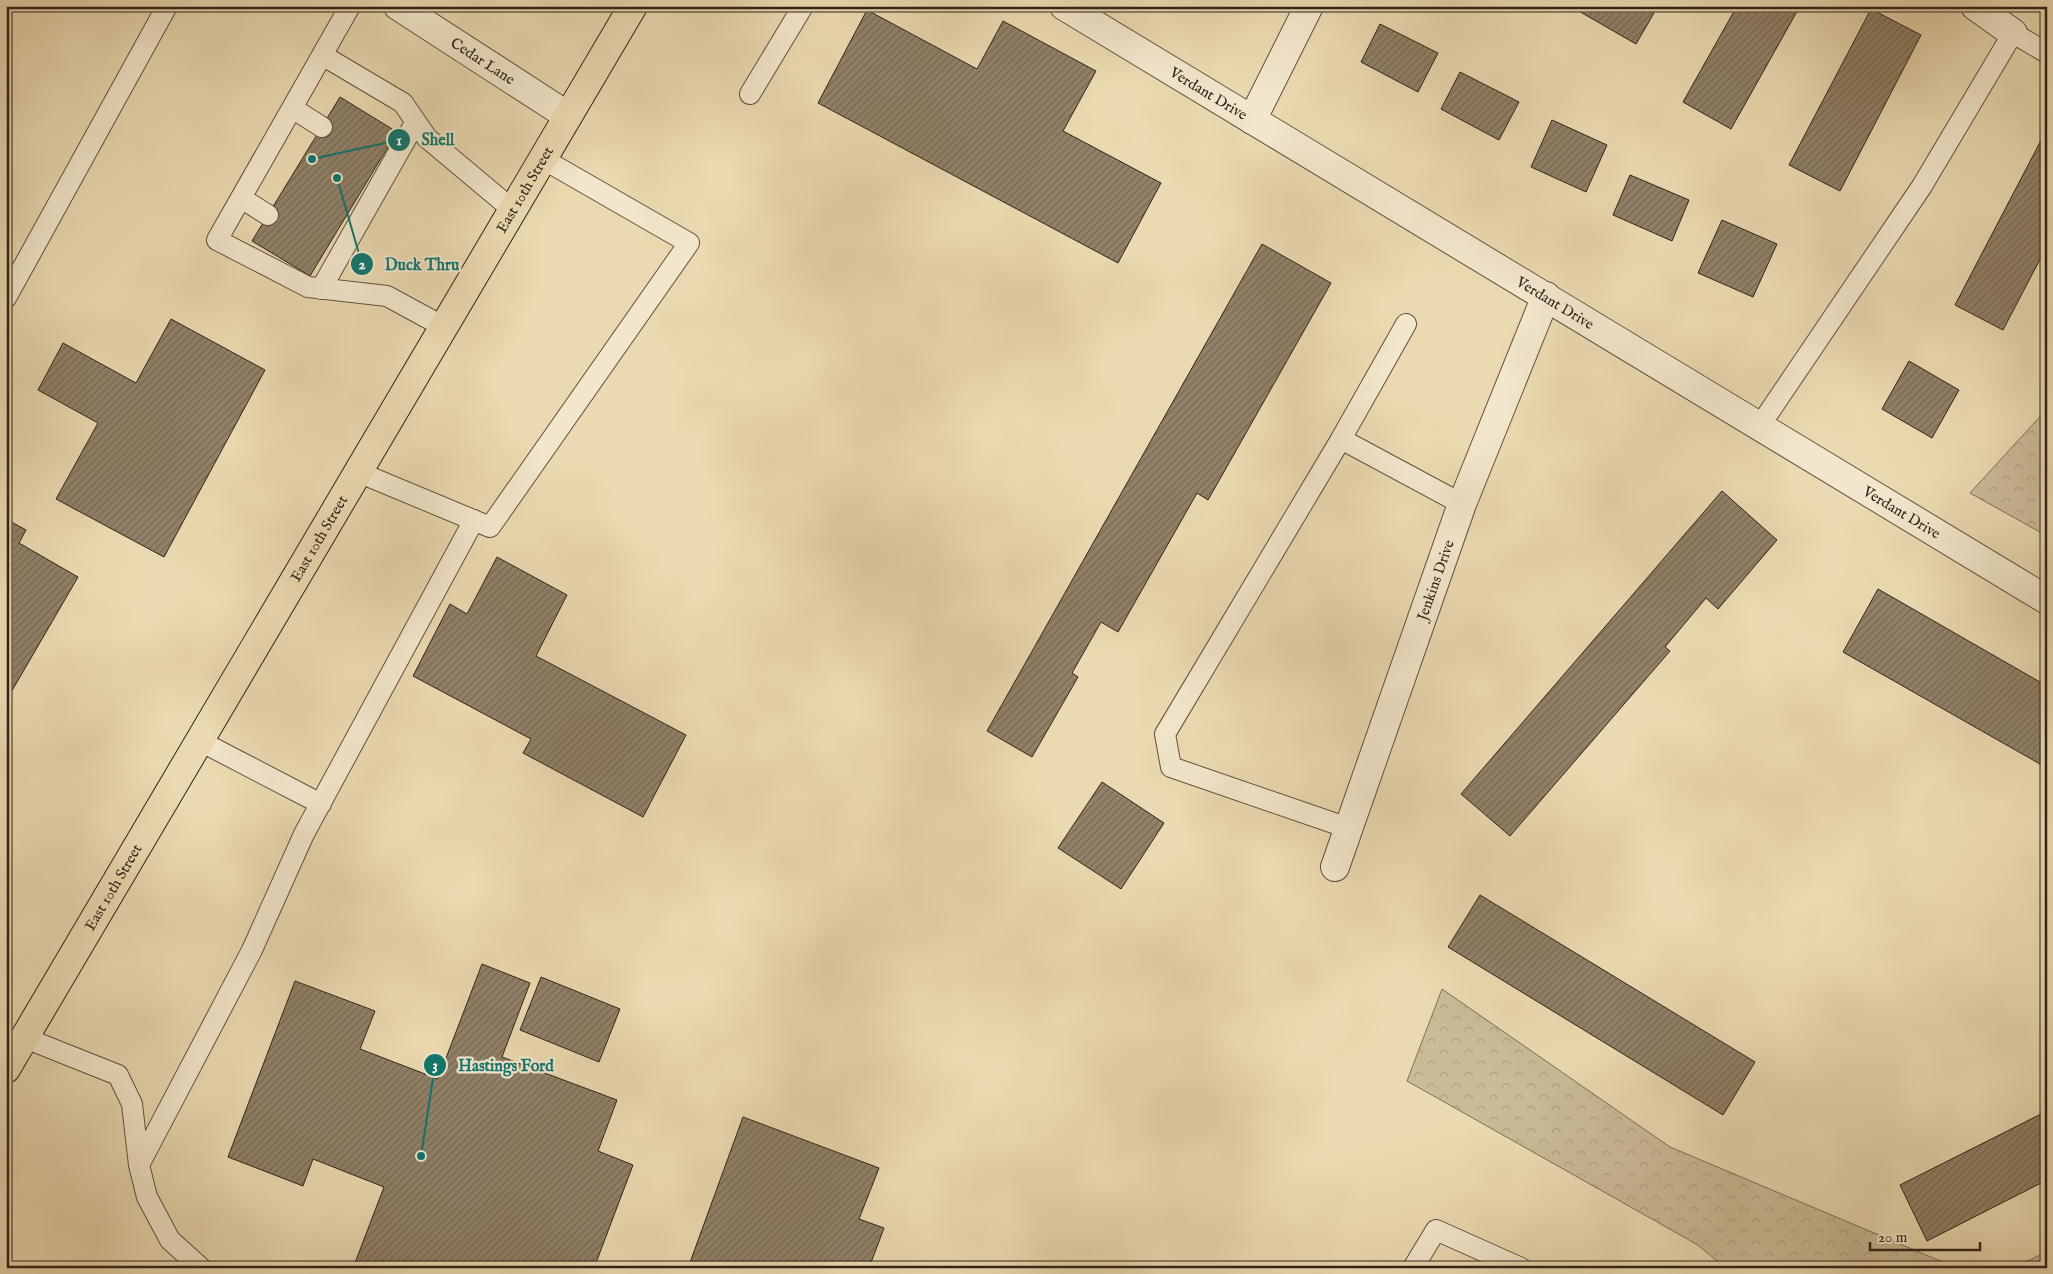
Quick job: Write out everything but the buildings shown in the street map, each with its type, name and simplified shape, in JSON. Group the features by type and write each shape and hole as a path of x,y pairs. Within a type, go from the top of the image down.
{"main road":[{"name":"East 10th Street","path":"6,1069 632,6"}],"street":[{"name":"Cedar Lane","path":"398,6 568,116"},
{"name":"Verdant Drive","path":"1064,6 2047,600"},
{"path":"1252,120 1309,6"},
{"path":"1975,6 2012,33"},
{"name":"Jenkins Drive","path":"1335,867 1462,504 1546,296"}],"lane":[{"path":"6,298 167,6"},
{"path":"350,6 217,240 308,287 387,296 444,327"},
{"path":"750,94 803,6"},
{"path":"1759,427 1922,186 2012,33 2047,53"},
{"path":"322,55 403,103 415,123 428,138 513,210"},
{"path":"292,108 322,127"},
{"path":"321,289 333,253 387,161 415,123"},
{"path":"358,472 490,527 689,244 543,159"},
{"path":"241,198 268,215"},
{"path":"1348,828 1171,768 1165,734 1341,439 1406,324"},
{"path":"1341,439 1462,504"},
{"path":"139,1165 252,950 304,834 474,520"},
{"path":"200,741 321,804"},
{"path":"25,1038 118,1075 132,1104 139,1165 147,1197 170,1240 201,1268"},
{"path":"1413,1268 1436,1230 1520,1268"}],"green space":[{"path":"2047,409 2047,536 1970,493"},
{"path":"1442,989 1670,1147 1957,1268 1725,1268 1698,1245 1407,1081"},
{"path":"2047,1252 2047,1268 2012,1268"}],"place":[{"name":"Shell","path":"312,159"},
{"name":"Duck Thru","path":"337,178"},
{"name":"Hastings Ford","path":"421,1156"}]}
